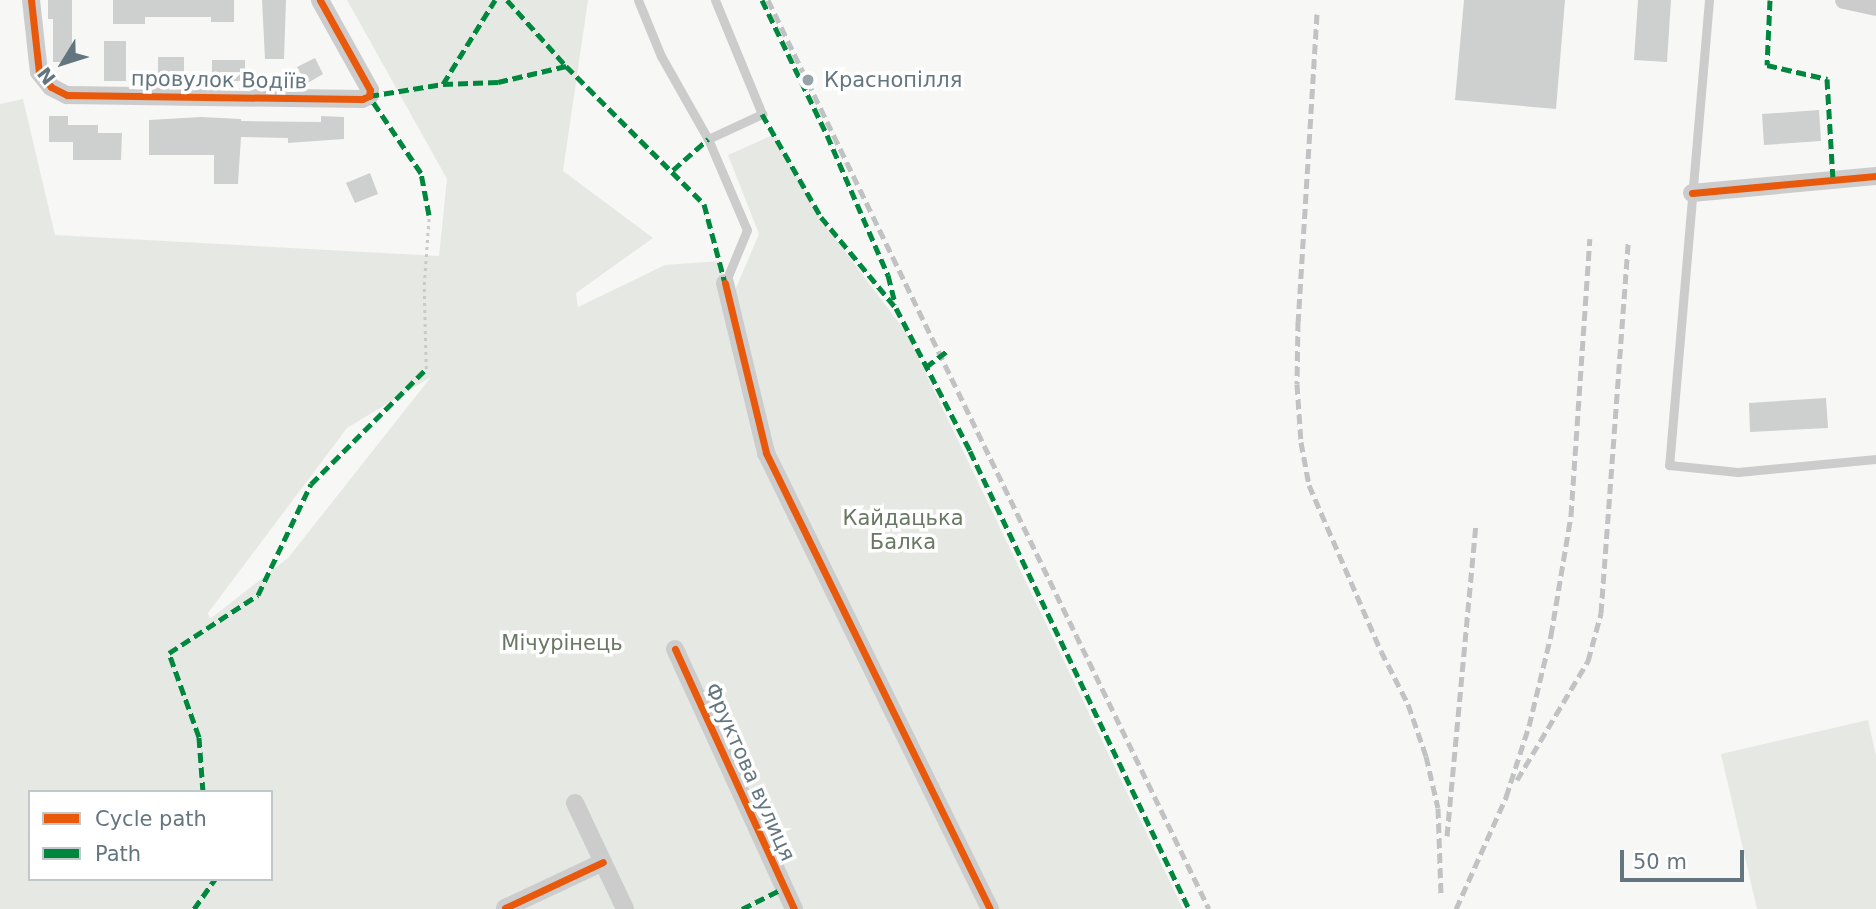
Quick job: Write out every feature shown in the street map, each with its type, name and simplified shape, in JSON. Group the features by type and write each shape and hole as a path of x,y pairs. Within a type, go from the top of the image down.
{"street":[{"name":"провулок Водіїв","path":"31,0 39,72 51,87 67,95 362,99 369,96 370,90 320,0"},
{"path":"1844,0 1876,7"},
{"path":"1692,192 1876,176"},
{"path":"725,283 766,453 990,909"},
{"name":"Фруктова вулиця","path":"676,649 794,909"},
{"path":"575,803 625,909"},
{"path":"505,908 603,862"}],"lane":[{"path":"638,0 661,56 708,139 747,230 725,283"},
{"path":"708,139 762,114 715,0"},
{"path":"1709,0 1669,465 1738,472 1876,459"}],"path":[{"path":"426,369 424,285 429,215"}],"green space":[{"path":"347,0 588,0 563,171 653,238 576,293 578,307 665,265 720,261 730,302 759,234 728,155 775,134 821,220 906,332 1183,909 996,909 765,449 981,909 0,909 0,104 23,99 55,235 439,256 447,179","holes":["431,377 288,558 210,619 208,613 347,428"]},
{"path":"1868,720 1876,756 1876,909 1757,909 1721,754"}],"building":[{"path":"48,0 72,0 72,62 53,62 53,19 48,19"},
{"path":"113,0 234,0 234,22 211,22 211,17 145,17 145,24 113,24"},
{"path":"262,0 286,0 284,59 265,59"},
{"path":"1464,0 1565,0 1556,109 1455,100"},
{"path":"1638,0 1671,0 1667,62 1634,60"},
{"path":"104,41 126,41 126,81 104,81"},
{"path":"158,57 184,57 184,79 158,79"},
{"path":"315,58 323,74 306,84 297,67"},
{"path":"212,60 245,60 245,81 212,81"},
{"path":"1819,110 1821,141 1764,145 1762,114"},
{"path":"49,116 68,116 68,125 98,125 98,133 122,133 121,160 73,160 73,142 49,142"},
{"path":"321,116 344,117 344,139 288,143 288,138 241,137 238,184 214,184 214,155 149,155 149,120 201,117 241,121 321,122"},
{"path":"370,173 378,194 355,203 346,183"},
{"path":"1826,398 1828,428 1750,432 1749,403"}],"railway":[{"path":"768,0 1209,909"},
{"path":"1317,14 1298,321 1297,384 1301,442 1309,485 1381,651 1408,704 1426,756 1438,808 1441,896"},
{"path":"1456,909 1506,797 1529,726 1551,635 1571,515 1590,239"},
{"path":"1517,780 1588,661 1601,613 1628,241"},
{"path":"1447,836 1476,524"}],"marked path":[{"path":"429,215 421,173 369,96 443,84 495,0"},
{"path":"507,0 566,66 704,204 725,283"},
{"path":"762,0 827,135 888,275 895,304"},
{"path":"1770,0 1767,65 1827,79 1833,180"},
{"path":"443,84 498,82 566,66"},
{"path":"762,114 821,217 896,308 970,451 1189,909"},
{"path":"673,170 708,139"},
{"path":"926,367 947,351"},
{"path":"203,790 199,737 169,653 258,595 311,484 426,369"},
{"path":"194,909 214,881"},
{"path":"742,909 784,888"}],"cycle path":[{"path":"31,0 39,72 51,87 67,95 362,99 369,96 370,90 320,0"},
{"path":"1692,193 1876,176"},
{"path":"725,283 766,453 990,909"},
{"path":"675,649 794,909"},
{"path":"505,908 603,862"}],"place":[{"name":"Краснопілля","path":"808,80"}],"park label":[{"name":"Кайдацька Балка","path":"903,530"},
{"name":"Мічурінець","path":"562,643"}]}
